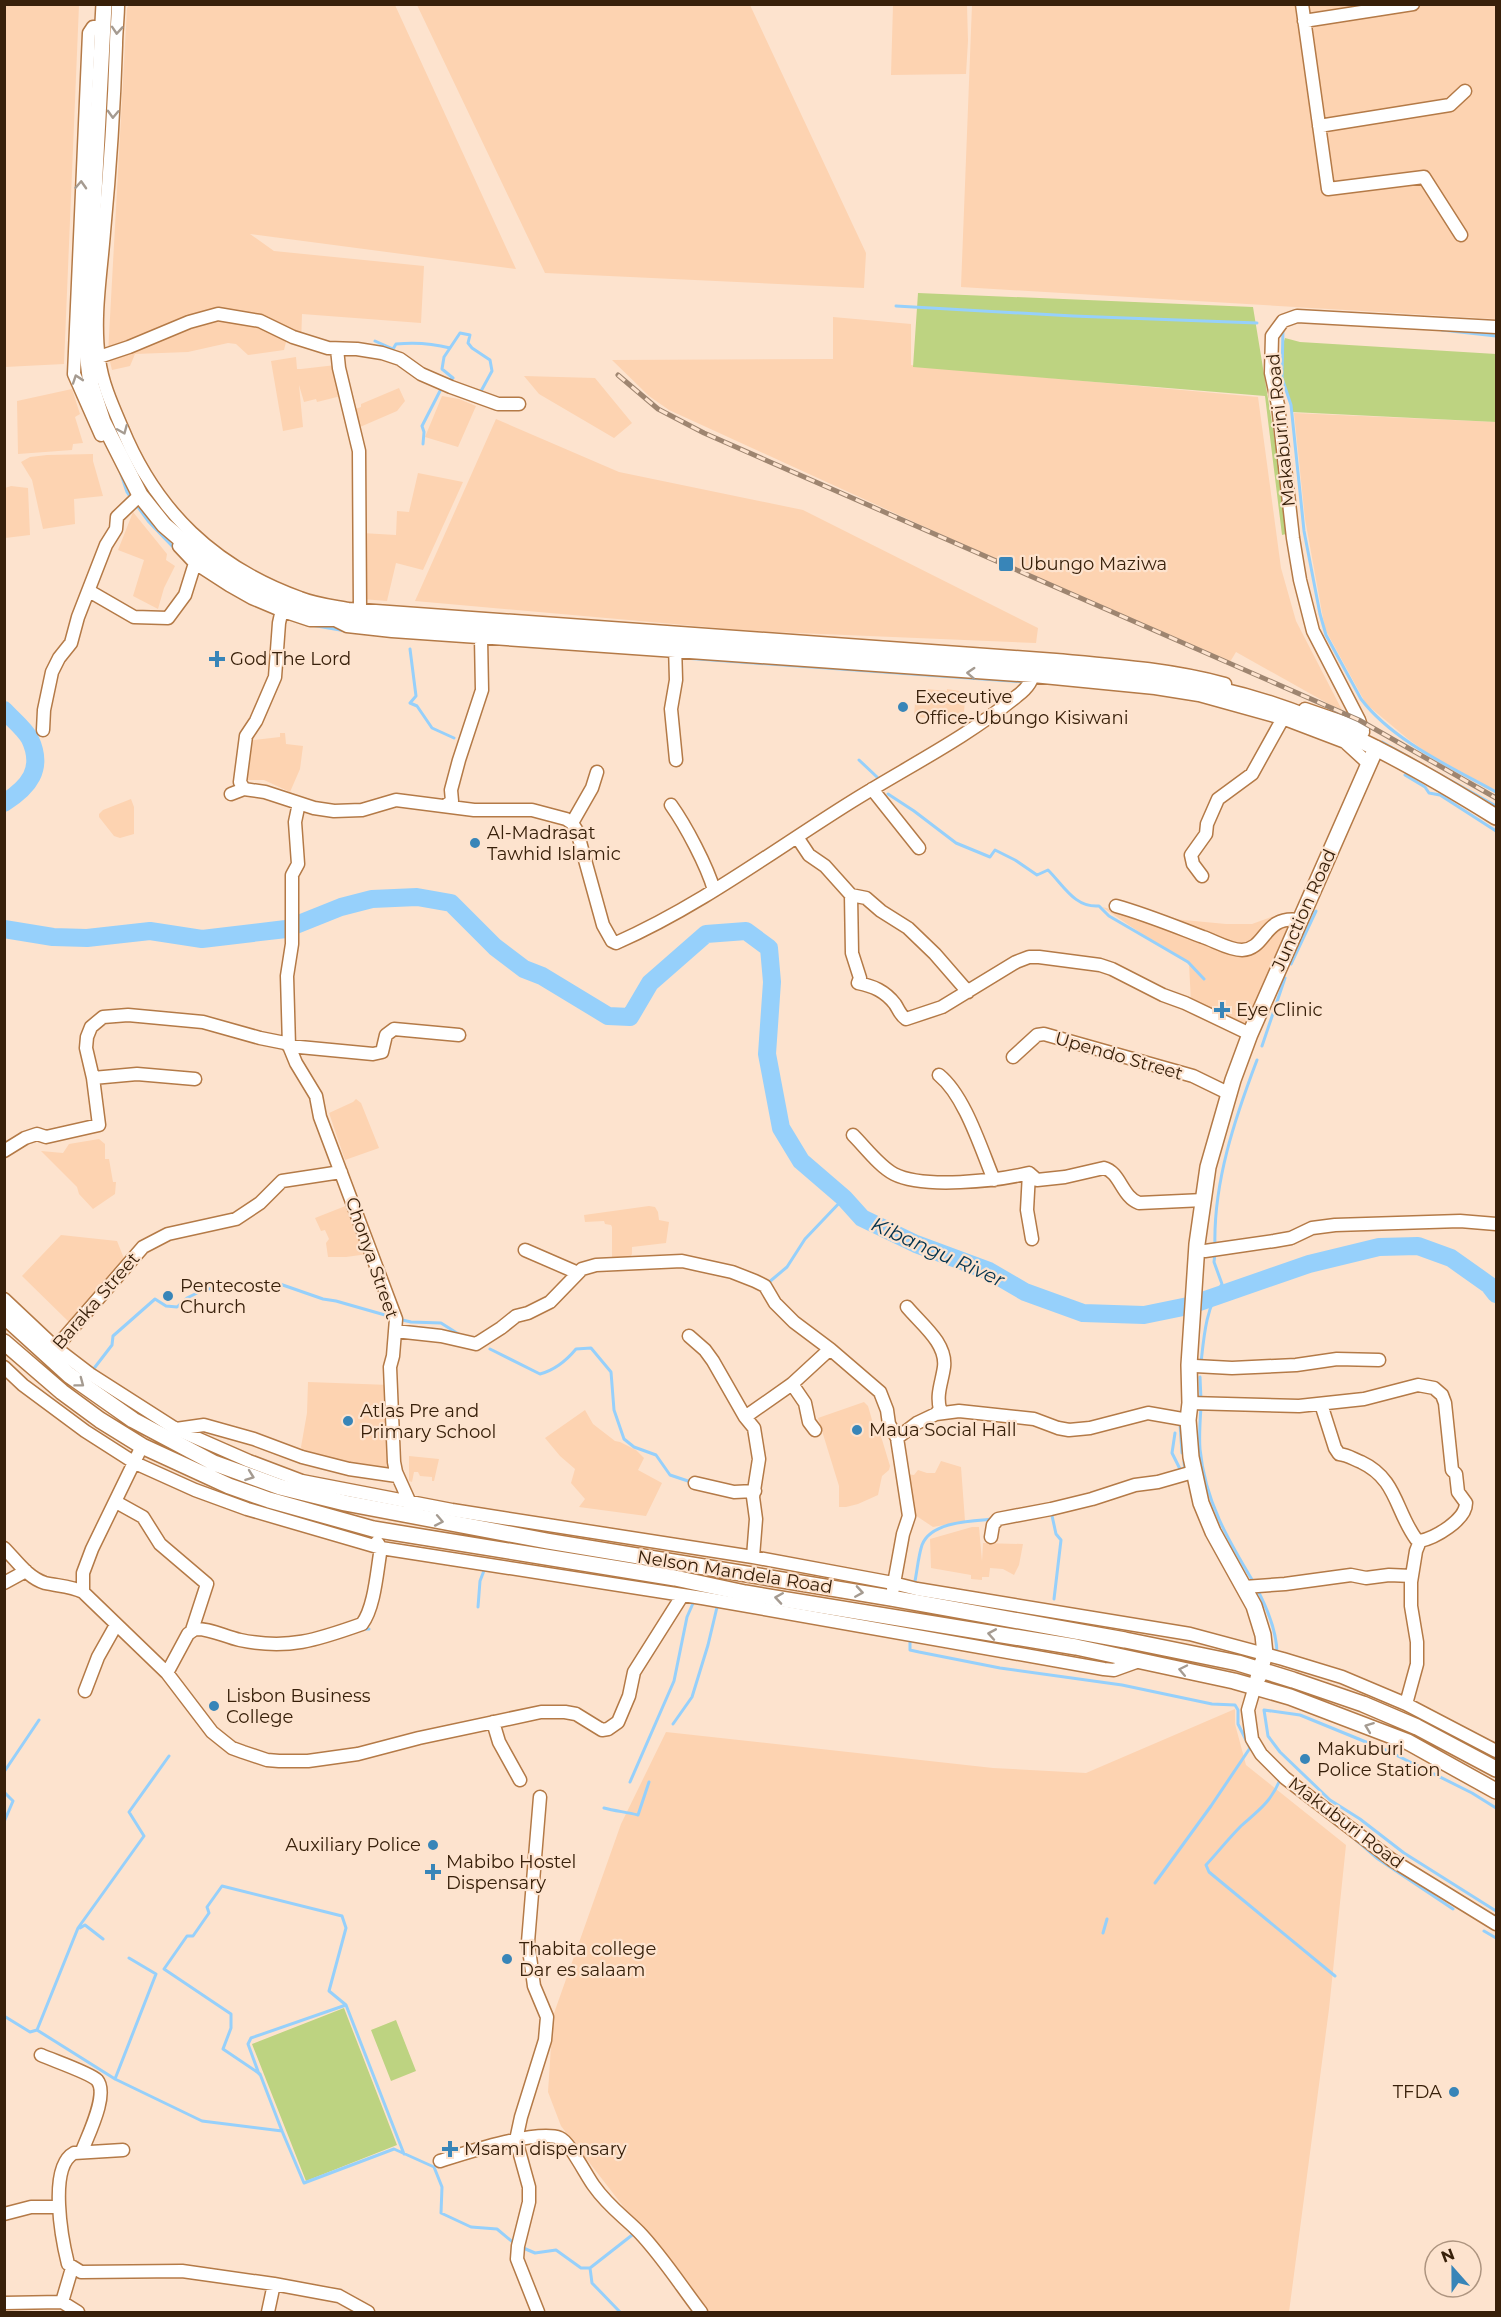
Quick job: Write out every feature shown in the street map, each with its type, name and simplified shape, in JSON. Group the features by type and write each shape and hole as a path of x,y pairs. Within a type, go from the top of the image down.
{"main road":[{"path":"104,4 86,344 91,385 103,422 138,496 164,525 206,561 283,607 355,620 675,648 1033,671 1117,673 1198,686 1221,690 1285,714 1327,725 1367,740 1497,817"},
{"name":"Junction Road","path":"1201,1270 1203,1206 1208,1167 1230,1094 1250,1034 1369,764 1367,740"},
{"name":"Junction Road","path":"1201,1270 1205,1251 1206,1224 1203,1206"},
{"path":"1189,1381 1195,1366 1201,1270"},
{"name":"Nelson Mandela Road","path":"4,1316 52,1352 114,1408 172,1434 214,1463 280,1488 410,1509 614,1552 892,1590 1238,1663 1363,1704 1417,1727 1497,1769"},
{"path":"1197,1319 1189,1381 1188,1420 1193,1472 1201,1503 1213,1532 1254,1606 1261,1626 1265,1654 1262,1671 1255,1686"},
{"name":"Nelson Mandela Road","path":"4,1342 62,1392 100,1420 142,1446 229,1486 291,1507 373,1528 675,1578 746,1593 1060,1644 1255,1686 1408,1742 1497,1791"}],"street":[{"path":"118,4 112,145 97,314 99,357 104,385 130,448 159,497 178,521 216,555 254,578 301,599 360,610 1137,667 1205,679 1277,699 1367,740"},
{"path":"1302,4 1328,189 1424,177 1461,235"},
{"path":"1304,21 1413,4"},
{"path":"1319,126 1450,105 1465,92"},
{"path":"99,357 189,322 218,314 260,321 293,337 337,350 357,349 382,353 400,359 421,374 451,387 498,404 519,404"},
{"name":"Makaburini Road","path":"1367,740 1314,631 1300,580 1278,405 1271,373 1272,336 1283,321 1300,316 1497,327"},
{"path":"337,350 339,368 359,452 360,610"},
{"path":"43,730 44,710 52,672 59,658 71,643 78,617 106,545 116,529 117,517 138,496 195,563 252,598 283,607 310,620 335,620 347,626 481,638 675,648 676,681 671,709 676,760"},
{"path":"89,591 134,616 168,618 185,595 195,563"},
{"path":"244,789 240,782 246,736 256,721 275,678 279,623 283,607"},
{"path":"445,806 452,801 451,790 459,760 482,690 481,638"},
{"path":"231,794 244,789 274,794 299,803 334,811 362,810 396,800 474,810 539,811 566,819 573,824 580,841 603,925 612,941 616,943 631,937 714,890 872,789 958,738 1017,696 1033,671"},
{"path":"1202,876 1193,864 1191,855 1206,834 1218,799 1252,774 1285,714 1345,742 1369,764"},
{"path":"573,824 592,789 597,772"},
{"path":"872,789 919,849"},
{"name":"Chonya Street","path":"299,803 295,822 298,864 292,875 292,944 287,976 289,1046 296,1063 316,1096 320,1117 396,1318 390,1388 394,1462 410,1509"},
{"path":"670,805 678,815 696,849 714,890"},
{"path":"797,837 809,855 825,866 851,895 866,898 881,911 908,928 968,992"},
{"path":"851,895 852,953 860,978 858,983 885,992 906,1019 942,1007 1016,962 1029,957 1100,965 1124,974 1163,995 1250,1034"},
{"path":"1116,906 1244,950 1258,943 1264,934 1280,920 1287,918 1299,920"},
{"path":"4,1151 25,1138 37,1134 46,1137 99,1125 93,1078 86,1048 87,1037 95,1022 109,1014 203,1022 285,1043 289,1046 373,1054 382,1052 386,1035 394,1029 459,1035"},
{"name":"Upendo Street","path":"1012,1057 1037,1035 1044,1034 1193,1076 1230,1094"},
{"path":"93,1078 143,1074 195,1079"},
{"path":"939,1076 956,1095 994,1180"},
{"path":"853,1135 885,1167 905,1178 973,1182 1029,1173"},
{"path":"1029,1173 1037,1180 1107,1168 1132,1200 1139,1203 1203,1206"},
{"name":"Baraka Street","path":"52,1352 143,1247 153,1240 168,1234 236,1219 260,1203 282,1181 341,1172"},
{"path":"1029,1173 1027,1210 1032,1239"},
{"path":"1205,1251 1291,1238 1312,1228 1335,1225 1460,1221 1497,1224"},
{"path":"525,1250 578,1273"},
{"path":"395,1331 441,1336 476,1344 516,1316 528,1313 556,1298 578,1273 596,1265 682,1261 732,1272 765,1286 775,1303 794,1322 880,1392 887,1410 889,1424 897,1438 909,1520 903,1534 892,1590"},
{"path":"4,1299 52,1352"},
{"path":"907,1307 936,1338 943,1355 945,1363 937,1398 940,1409 936,1414"},
{"path":"689,1336 705,1350 713,1361 745,1417 754,1428 759,1459 753,1497 756,1519 753,1557"},
{"path":"745,1417 792,1384 830,1349"},
{"path":"1195,1366 1232,1368 1296,1365 1337,1359 1380,1360"},
{"path":"4,1367 23,1385 84,1431 135,1463 195,1490 247,1509 381,1548 702,1598 1104,1669 1114,1670 1140,1660"},
{"path":"792,1384 805,1403 810,1422 815,1430"},
{"path":"1190,1403 1248,1406 1322,1404 1364,1399 1418,1385 1434,1388 1442,1395 1446,1403 1452,1470 1456,1474 1458,1492 1467,1508 1454,1522 1435,1536 1420,1541 1416,1551 1411,1606 1417,1642 1417,1664 1406,1704"},
{"path":"1322,1404 1335,1448 1339,1454 1346,1455 1380,1473 1411,1533 1420,1541"},
{"path":"897,1438 917,1423 936,1414 959,1411 1034,1419 1069,1430 1090,1428 1149,1413 1188,1420"},
{"path":"172,1434 204,1425 254,1439 302,1457 349,1469 397,1476"},
{"path":"83,1592 82,1581 86,1563 142,1446"},
{"path":"990,1537 993,1525 998,1519 1051,1509 1135,1485 1158,1482 1193,1472"},
{"path":"695,1483 734,1492 755,1491"},
{"path":"116,1503 143,1517 160,1544 207,1584 192,1630 167,1673"},
{"path":"410,1509 753,1557 892,1590 917,1589 1190,1634 1342,1677 1406,1704 1497,1751"},
{"path":"192,1630 205,1629 237,1640 277,1645 319,1638 362,1624 370,1605 381,1548 374,1538 373,1528"},
{"path":"4,1548 26,1571 43,1582 72,1587 83,1592 167,1673 213,1732 232,1748 267,1760 308,1761 358,1754 419,1738 541,1712 559,1711 582,1716 602,1730 615,1725 629,1696 634,1672 682,1596"},
{"path":"4,1584 26,1571"},
{"path":"1244,1587 1351,1575 1366,1578 1389,1575 1412,1576"},
{"path":"85,1691 98,1657 116,1625"},
{"name":"Makuburi Road","path":"1255,1686 1248,1710 1252,1739 1261,1754 1285,1778 1392,1860 1497,1924"},
{"path":"493,1722 499,1742 520,1780"},
{"path":"1473,1755 1484,1744 1497,1740"},
{"path":"538,2313 518,2259 518,2246 529,2202 529,2187 516,2140 520,2117 545,2040 547,2017 534,1986 528,1942 529,1904 540,1797"},
{"path":"41,2055 96,2078 101,2087 101,2098 82,2151"},
{"path":"440,2161 478,2148 516,2140 552,2136 562,2138 597,2190 615,2212 643,2237 701,2313"},
{"path":"123,2150 82,2151 68,2156 65,2161 60,2184 59,2207 63,2246 68,2264 72,2268 97,2274 182,2271 274,2284 339,2295 368,2313"},
{"path":"4,2214 31,2207 59,2207"},
{"path":"62,2302 72,2268"},
{"path":"268,2313 274,2284"},
{"path":"4,2303 62,2302 78,2313"}],"shaded area":[{"path":"5,4 79,5 64,364 5,367"},
{"path":"130,4 395,5 516,269 250,234 274,251 424,266 421,323 302,314 301,344 295,341 286,342 284,350 248,355 236,344 228,343 188,352 135,354 130,366 112,370 108,354 127,8"},
{"path":"417,5 750,5 866,253 864,288 545,273"},
{"path":"893,5 967,5 966,74 891,75"},
{"path":"972,5 1496,5 1496,319 961,287"},
{"path":"833,317 911,324 911,365 1258,397 1281,568 1296,621 1343,712 1236,652 1230,662 1006,564 669,410 649,396 612,360 833,359"},
{"path":"296,357 297,369 336,365 341,396 317,402 316,399 304,402 299,385 303,427 283,431 271,361"},
{"path":"524,376 595,378 632,423 614,438 539,394"},
{"path":"399,388 405,401 397,411 360,427 353,410 361,407 361,404"},
{"path":"72,389 80,414 75,417 83,443 73,444 72,450 18,454 17,401"},
{"path":"442,396 459,399 476,406 458,447 425,437"},
{"path":"1294,413 1496,422 1496,794 1445,766 1366,704 1325,629 1305,519"},
{"path":"496,419 619,472 803,510 1038,628 1036,643 752,631 415,601"},
{"path":"93,454 103,496 74,499 75,524 43,529 32,480 21,462 30,457 47,455"},
{"path":"418,473 463,482 423,570 396,563 387,601 362,599 362,533 396,535 397,511 409,512"},
{"path":"11,486 28,488 30,535 5,538 5,488"},
{"path":"133,512 167,554 166,560 175,566 164,588 158,609 133,596 144,560 118,550"},
{"path":"916,688 966,692 963,721 914,717"},
{"path":"280,733 285,733 286,744 303,746 300,769 290,792 264,780 242,780 246,741 280,737"},
{"path":"131,799 134,807 134,834 120,838 114,836 99,814 103,810"},
{"path":"1102,907 1141,916 1226,924 1252,924 1280,914 1289,919 1292,931 1246,1028 1191,1002 1189,964"},
{"path":"356,1099 361,1103 379,1148 345,1160 329,1113"},
{"path":"99,1139 105,1144 105,1159 109,1159 113,1182 116,1182 115,1194 93,1209 79,1194 77,1187 41,1151 63,1153 69,1144"},
{"path":"348,1205 368,1254 328,1257 326,1243 329,1239 325,1230 321,1231 315,1218"},
{"path":"655,1207 659,1220 669,1222 666,1243 632,1247 629,1259 612,1260 611,1225 605,1224 604,1221 585,1222 584,1215"},
{"path":"61,1235 117,1241 125,1261 72,1325 22,1276"},
{"name":"Atlas Pre and Primary School","path":"308,1382 390,1385 394,1473 305,1456 301,1447 307,1413"},
{"path":"864,1402 868,1406 876,1434 880,1433 890,1466 882,1476 878,1495 858,1504 839,1507 839,1486 818,1418"},
{"path":"585,1410 593,1424 615,1441 636,1450 644,1458 638,1470 662,1483 646,1516 579,1507 585,1499 571,1483 575,1469 545,1438"},
{"path":"409,1456 439,1459 434,1481 432,1477 420,1476 418,1472 414,1472 412,1482 409,1481"},
{"path":"941,1461 961,1467 965,1521 933,1527 909,1511 905,1474 914,1475 918,1470 935,1473"},
{"path":"979,1527 982,1561 983,1543 1023,1544 1019,1565 1014,1575 1003,1569 990,1568 989,1577 982,1577 982,1580 971,1579 971,1575 931,1568 930,1539"},
{"path":"1235,1709 1235,1724 1246,1765 1346,1845 1329,2009 1289,2312 705,2312 561,2126 548,2092 553,2016 621,1824 666,1732 993,1768 1086,1773"}],"green space":[{"path":"918,293 1253,307 1290,533 1282,535 1265,396 913,367"},
{"path":"1285,338 1300,342 1496,354 1496,422 1292,412 1281,366"},
{"path":"344,2008 397,2145 306,2181 252,2044"},
{"path":"396,2020 416,2071 391,2081 371,2030"}],"waterway":[{"path":"896,306 1257,323"},
{"path":"1283,328 1282,378 1291,405 1304,531 1326,635 1361,699 1389,728 1442,763 1496,792"},
{"path":"1442,330 1496,336"},
{"path":"450,348 460,333 470,335 468,343 490,360 492,371 480,393"},
{"path":"375,341 393,349 396,344 410,343 450,348 444,357 442,369 453,378 447,382"},
{"path":"423,444 422,426 441,389"},
{"path":"119,468 131,498"},
{"path":"149,490 164,511"},
{"path":"135,503 149,522 174,548"},
{"path":"311,625 346,631"},
{"path":"410,649 416,696 410,703 417,706 432,728 454,738"},
{"path":"684,658 1025,682"},
{"name":"Kibangu River","path":"4,710 28,735 35,759 35,768 27,784 4,803"},
{"path":"1382,742 1496,806"},
{"path":"859,760 877,777"},
{"path":"1405,775 1425,787 1429,793 1440,795 1496,831"},
{"path":"888,794 956,843 990,857 995,850 1037,875 1048,870 1077,900 1091,906 1099,906 1109,916 1188,962 1204,979"},
{"name":"Kibangu River","path":"4,929 53,937 87,938 150,931 202,939 286,929 341,907 372,899 417,897 451,903 495,947 524,969 542,976 608,1016 630,1017 650,983 706,934 746,931 769,948 772,982 767,1054 781,1128 801,1161 844,1198 862,1218 916,1244 989,1271 1025,1292 1083,1313 1144,1315 1188,1306 1309,1264 1379,1247 1418,1246 1451,1258 1489,1285 1496,1294"},
{"path":"1291,964 1316,911"},
{"path":"1262,1046 1285,978"},
{"path":"1215,1247 1215,1223 1227,1151 1257,1060"},
{"path":"768,1283 787,1267 805,1239 844,1198"},
{"path":"1201,1363 1209,1312 1222,1284 1214,1262 1215,1253"},
{"path":"92,1371 112,1345 113,1336 155,1299 166,1306 177,1307 187,1298 203,1290 235,1284 254,1286 277,1283 323,1299 392,1317"},
{"path":"398,1319 441,1323 460,1335"},
{"path":"490,1349 540,1374 560,1364 576,1349 591,1348 611,1372 614,1410 624,1439 634,1447 656,1455 670,1475 691,1482"},
{"path":"1200,1377 1201,1400"},
{"path":"1201,1407 1200,1449 1212,1503 1235,1551 1254,1583"},
{"path":"1180,1424 1182,1453"},
{"path":"1175,1433 1172,1453 1181,1471"},
{"path":"187,1440 224,1459"},
{"path":"1184,1462 1185,1470"},
{"path":"1051,1511 1056,1534 1061,1540 1054,1599"},
{"path":"914,1586 922,1545 934,1531 954,1524 994,1519"},
{"path":"478,1607 480,1581 485,1568"},
{"path":"1257,1589 1271,1620 1277,1654"},
{"path":"630,1782 674,1681 687,1617 694,1601"},
{"path":"673,1724 692,1697 718,1603"},
{"path":"362,1629 369,1629"},
{"path":"910,1639 910,1650 919,1652 1000,1668 1122,1685 1212,1704 1235,1705 1238,1710 1238,1724 1250,1748 1155,1883"},
{"path":"1496,1808 1472,1793 1388,1751 1300,1715 1264,1710 1268,1736 1280,1752 1330,1800 1360,1819 1404,1853 1496,1911"},
{"path":"4,1772 39,1720"},
{"path":"1454,1738 1471,1745"},
{"path":"1483,1751 1496,1761"},
{"path":"37,2030 78,1928 144,1836 129,1812 169,1756"},
{"path":"1280,1780 1268,1800 1206,1865 1209,1872 1335,1976"},
{"path":"604,1808 638,1815 649,1782"},
{"path":"4,1792 13,1801 4,1822"},
{"path":"1348,1833 1378,1859 1453,1909"},
{"path":"282,2131 260,2074 223,2049 231,2028 231,2014 164,1969 187,1936 193,1936 209,1913 207,1907 222,1886 342,1916 346,1928 329,1991 346,2005 404,2154"},
{"path":"1103,1933 1107,1919"},
{"path":"80,1928 85,1925 103,1939"},
{"path":"1484,1931 1496,1938"},
{"path":"115,2079 156,1974 129,1958"},
{"path":"259,2074 248,2044 251,2038 346,2005"},
{"path":"4,2016 30,2032 37,2030 115,2079 202,2121 282,2131 304,2183 394,2149 434,2167 442,2187 441,2213 471,2227 497,2229 515,2244"},
{"path":"620,2312 592,2283 590,2268 636,2232"},
{"path":"521,2247 535,2253 556,2250 581,2268 590,2268"}],"railway":[{"path":"618,375 658,409 704,433 1359,720 1496,798"}],"place":[{"name":"Ubungo Maziwa","path":"1006,564"},
{"name":"God The Lord","path":"217,659"},
{"name":"Execeutive Office-Ubungo Kisiwani","path":"903,707"},
{"name":"Al-Madrasat Tawhid Islamic","path":"475,843"},
{"name":"Eye Clinic","path":"1222,1010"},
{"name":"Pentecoste Church","path":"168,1296"},
{"name":"Atlas Pre and Primary School","path":"348,1421"},
{"name":"Maua Social Hall","path":"857,1430"},
{"name":"Lisbon Business College","path":"214,1706"},
{"name":"Makuburi Police Station","path":"1305,1759"},
{"name":"Auxiliary Police","path":"433,1845"},
{"name":"Mabibo Hostel Dispensary","path":"433,1872"},
{"name":"Thabita college Dar es salaam","path":"507,1959"},
{"name":"TFDA","path":"1454,2092"},
{"name":"Msami dispensary","path":"450,2149"}]}
